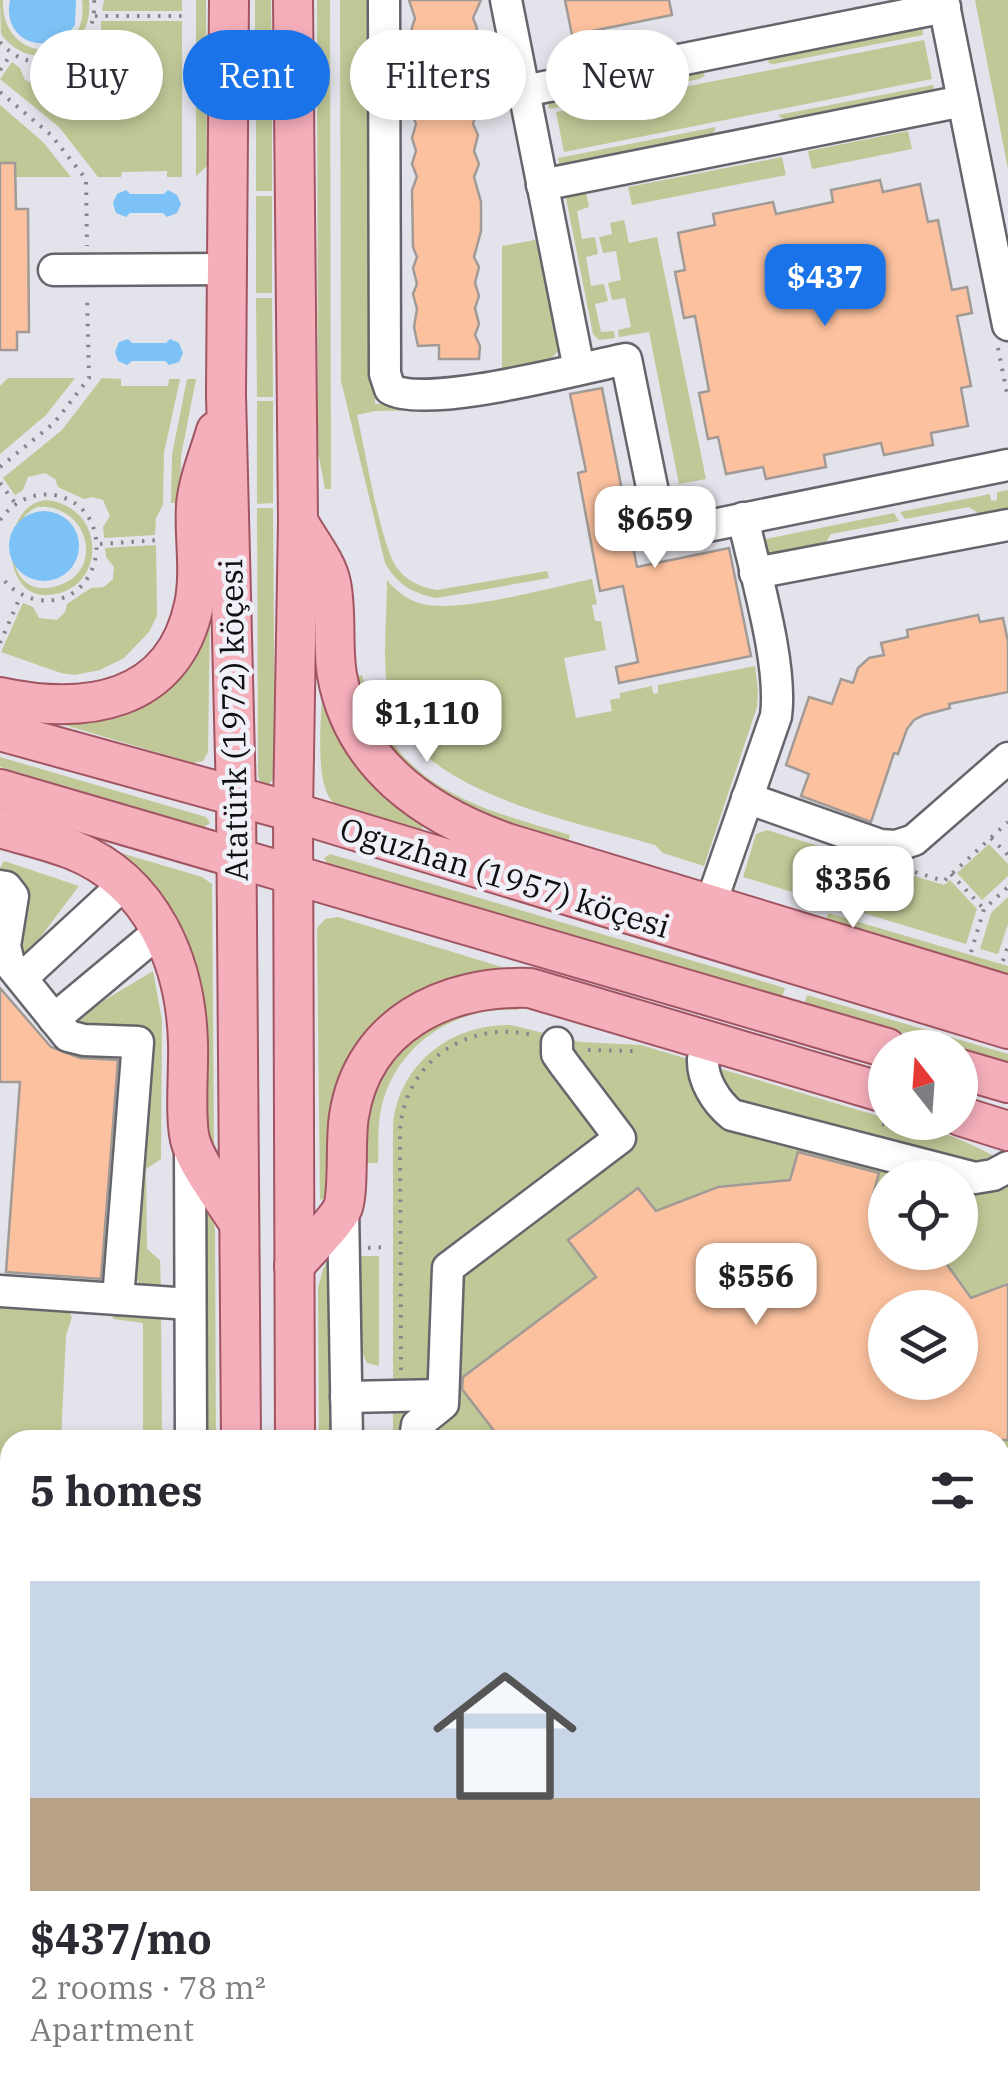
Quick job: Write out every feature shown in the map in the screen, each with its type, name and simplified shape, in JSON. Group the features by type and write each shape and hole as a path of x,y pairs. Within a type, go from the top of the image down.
{"main road":[{"name":"Atatürk (1972) köçesi","path":"228,0 226,395 236,798 241,1430"},
{"name":"Atatürk (1972) köçesi","path":"294,0 298,520 293,812 296,1430"},
{"path":"0,696 55,706 104,700 140,685 179,647 195,600 196,501 226,395"},
{"path":"298,520 331,580 337,673 346,704 360,736 381,766 411,796 457,824 595,870 904,961 1006,978"},
{"name":"Oguzhan (1957) köçesi","path":"0,730 293,812 1008,1029"},
{"name":"Oguzhan (1957) köçesi","path":"0,789 868,1042"},
{"path":"0,828 75,851 124,884 161,930 181,975 188,1022 190,1142 239,1224"},
{"path":"595,870 656,923"},
{"path":"803,967 904,961"},
{"path":"294,1266 342,1208 346,1137 354,1093 383,1043 420,1012 457,995 530,988 868,1088"},
{"path":"625,1014 738,1004"},
{"path":"978,1074 1008,1083"},
{"path":"978,1122 1008,1132"}],"street":[{"path":"384,0 386,382 390,389 406,394 452,394 626,359 656,508 668,524 693,528 1008,465"},
{"path":"506,0 512,30"},
{"path":"526,91 944,4 1008,325"},
{"path":"542,185 963,100"},
{"path":"526,101 579,368"},
{"path":"54,270 227,269"},
{"path":"711,903 778,702 776,672 744,518"},
{"path":"755,574 1008,525"},
{"path":"747,798 880,845 896,846 914,840 1008,758"},
{"path":"22,978 124,884"},
{"path":"0,886 13,896 6,954 68,1036 75,1040 138,1042 118,1299"},
{"path":"54,1019 161,930"},
{"path":"416,1430 417,1425 438,1410 444,1395 448,1268 620,1138 564,1064 557,1043"},
{"path":"702,1059 704,1076 732,1115 974,1178 992,1175 1008,1166"},
{"path":"190,1142 191,1430"},
{"path":"342,1208 347,1430"},
{"path":"0,1291 190,1304"},
{"path":"346,1398 444,1395"}],"path":[{"path":"0,42 12,53 33,62 66,57 83,44 95,16 94,0"},
{"path":"95,16 189,16"},
{"path":"0,70 12,53"},
{"path":"0,92 51,134 86,178"},
{"path":"0,467 54,422 89,378"},
{"path":"0,483 15,504"},
{"path":"0,520 15,504 36,495 69,500 92,522 98,544 95,566 75,592 43,600 22,595 0,575"},
{"path":"98,544 160,540"},
{"path":"0,643 22,595"},
{"path":"991,838 1008,856"},
{"path":"951,874 984,909"},
{"path":"972,952 984,909 1008,887"},
{"path":"1006,978 1008,946"},
{"path":"368,1248 386,1247"}],"green space":[{"path":"3,0 6,22 15,37 30,47 30,54 14,47 1,34"},
{"path":"82,0 89,0 84,30 77,30"},
{"path":"104,0 182,0 182,11 102,11"},
{"path":"196,0 206,0 206,30 196,30"},
{"path":"255,0 271,0 271,30 255,30"},
{"path":"317,0 330,0 331,489 325,489 318,452 317,120 330,120 330,30 317,30"},
{"path":"340,0 374,0 374,30 350,30 350,120 374,120 375,404 455,404 552,387 553,391 455,410 375,411 357,415 379,518 397,568 420,585 437,590 547,571 549,578 437,598 406,587 395,577 385,563 341,381"},
{"path":"975,0 1008,0 1008,169"},
{"path":"101,21 182,21 182,177 167,177 167,171 98,177 50,120 163,120 163,30 101,29"},
{"path":"922,26 923,35 768,63 771,55"},
{"path":"924,40 932,79 564,152 558,120 689,120 689,86"},
{"path":"12,62 30,82 30,103 0,79"},
{"path":"702,69 705,76 689,81 689,72"},
{"path":"933,85 935,94 787,122 778,115"},
{"path":"0,105 43,142 71,177 0,175"},
{"path":"196,120 207,120 207,166 196,176"},
{"path":"256,120 272,120 272,191 256,191"},
{"path":"716,127 711,138 560,167 558,158"},
{"path":"908,131 912,149 812,169 808,151"},
{"path":"782,157 786,175 632,205 628,187"},
{"path":"585,187 589,207 577,211 582,239 595,237 598,254 586,257 591,286 604,284 608,301 595,304 601,332 614,331 615,338 599,340 593,334 566,198"},
{"path":"256,196 272,196 272,293 256,293"},
{"path":"624,220 629,243 657,237 706,479 679,484 649,332 619,337 618,330 631,327 625,298 612,300 608,283 621,280 616,251 603,253 599,237 612,234 610,223"},
{"path":"540,239 560,349 547,363 502,371 502,246"},
{"path":"256,298 272,298 273,397 257,397"},
{"path":"8,378 75,378 46,415 0,454 0,386"},
{"path":"102,378 121,379 121,386 168,386 169,379 180,379 164,453 163,505 156,518 155,535 104,538 103,527 110,516 103,500 84,499 58,487 55,479 45,473 28,477 23,490 15,495 3,478 62,430"},
{"path":"187,379 196,379 181,456 180,503 171,503 172,455"},
{"path":"257,401 273,401 273,503 257,504"},
{"path":"1008,490 1008,515 987,519 969,507 905,519 900,512 990,494 991,501 997,500 997,492"},
{"path":"46,500 67,506 90,533 89,567 80,581 65,591 45,595 30,591 13,566 11,549 14,532 20,517 31,506","holes":["37,507 55,509 79,527 86,554 82,567 72,578 57,586 40,588 27,583 18,573 13,544 25,516"]},
{"path":"257,508 273,508 275,776 269,784 258,776"},
{"path":"894,513 899,521 831,534 819,553 774,557 761,540"},
{"path":"156,545 157,616 149,632 124,658 100,670 75,675 1,652 23,603 33,607 39,618 57,620 67,604 113,579 114,567 105,548"},
{"path":"592,579 597,604 592,605 595,621 601,621 606,650 564,658 576,718 612,711 610,700 620,698 620,693 652,686 653,694 658,693 658,685 755,666 757,707 704,866 663,853 655,845 540,813 498,797 459,779 426,756 401,728 386,680 387,580 410,599 435,606 479,603"},
{"path":"210,615 208,752 203,761 193,763 61,724"},
{"path":"362,675 375,713 393,743 415,767 469,801 570,835 568,842 478,816 413,778 367,716 354,677"},
{"path":"322,690 395,801 423,824 422,830 335,804 328,795 321,768"},
{"path":"0,757 206,817 210,823 204,827 0,767"},
{"path":"767,830 944,885 950,880 977,909 966,944 743,877 756,834"},
{"path":"989,844 1008,864 1008,876 982,900 957,873"},
{"path":"114,851 202,877 212,884 214,1144 207,1138 202,1012 111,856"},
{"path":"330,854 785,988 782,997 327,863 324,858"},
{"path":"4,861 79,886 26,956 19,957 0,878"},
{"path":"1008,897 1008,924 998,954 980,949 991,913"},
{"path":"828,913 1008,966 1008,975 826,920"},
{"path":"338,917 512,970 416,997 326,1197 320,1200 317,928 325,919"},
{"path":"153,971 162,1020 161,1159 146,1169 147,1249 160,1260 161,1288 142,1287 133,1274 150,1033 79,1030 80,1015"},
{"path":"807,995 926,1030 892,1030 804,1004"},
{"path":"519,1004 518,1010 470,1015 448,1024 411,1051 386,1091 379,1121 378,1163 360,1163 365,1110 389,1057 441,1016"},
{"path":"511,1025 580,1042 641,1045 868,1113 868,1140 960,1140 1008,1164 1008,1430 393,1430 393,1124 406,1083 432,1051 468,1031"},
{"path":"978,1045 1008,1054 1008,1064 978,1055"},
{"path":"202,1195 211,1206 215,1230 216,1430 203,1430"},
{"path":"360,1256 379,1256 379,1366 367,1363 361,1350"},
{"path":"330,1257 331,1430 319,1430 318,1288"},
{"path":"0,1298 69,1312 72,1317 66,1335 61,1430 0,1430"},
{"path":"161,1309 162,1430 143,1430 143,1323 114,1319 108,1312"}],"water":[{"path":"10,0 76,0 75,25 70,30 30,30 30,41 20,36 9,15"},
{"path":"126,190 130,194 164,194 168,190 177,195 181,204 177,213 167,217 163,213 130,213 126,217 116,213 113,203 117,194"},
{"path":"128,339 132,343 166,343 170,339 179,343 183,353 179,362 169,365 165,361 132,361 127,365 118,361 115,352 119,342"},
{"path":"44,511 69,521 79,546 69,571 44,581 19,571 9,546 19,521"}],"building":[{"path":"409,0 481,0 473,18 476,30 411,30 415,18"},
{"path":"565,0 669,0 672,15 597,30 571,30"},
{"path":"414,120 474,120 478,135 474,151 479,164 474,177 481,202 481,231 474,257 479,267 475,308 479,324 475,335 480,346 479,359 439,359 439,345 418,346 414,327 417,309 413,294 417,284 413,268 417,257 413,247 412,190 417,177 412,164"},
{"path":"0,163 15,163 16,209 28,209 29,332 17,332 17,350 0,350"},
{"path":"880,180 883,192 920,184 928,222 938,220 952,290 967,287 972,313 957,316 971,386 961,388 968,426 931,433 933,445 884,455 881,443 824,455 826,467 766,479 763,467 726,474 718,437 708,439 699,393 709,391 695,316 684,318 675,272 685,270 678,233 715,225 713,214 773,202 776,214 833,202 831,190"},
{"path":"602,388 637,567 729,548 751,656 619,683 616,667 638,662 623,586 600,591 578,473 586,471 570,394"},
{"path":"978,615 980,622 1003,618 1008,642 1008,692 949,704 950,708 914,720 898,754 894,753 871,822 801,796 809,774 786,765 809,697 832,704 841,679 853,683 858,668 869,658 884,655 881,643 908,637 907,630"},
{"path":"0,988 51,1047 80,1058 118,1060 101,1279 6,1272 20,1082 0,1082"},
{"path":"798,1152 868,1170 868,1270 951,1270 965,1290 868,1290 868,1400 978,1400 978,1295 1008,1284 1008,1430 493,1430 462,1389 463,1377 596,1277 568,1240 638,1188 656,1211 718,1187 790,1180"}]}
